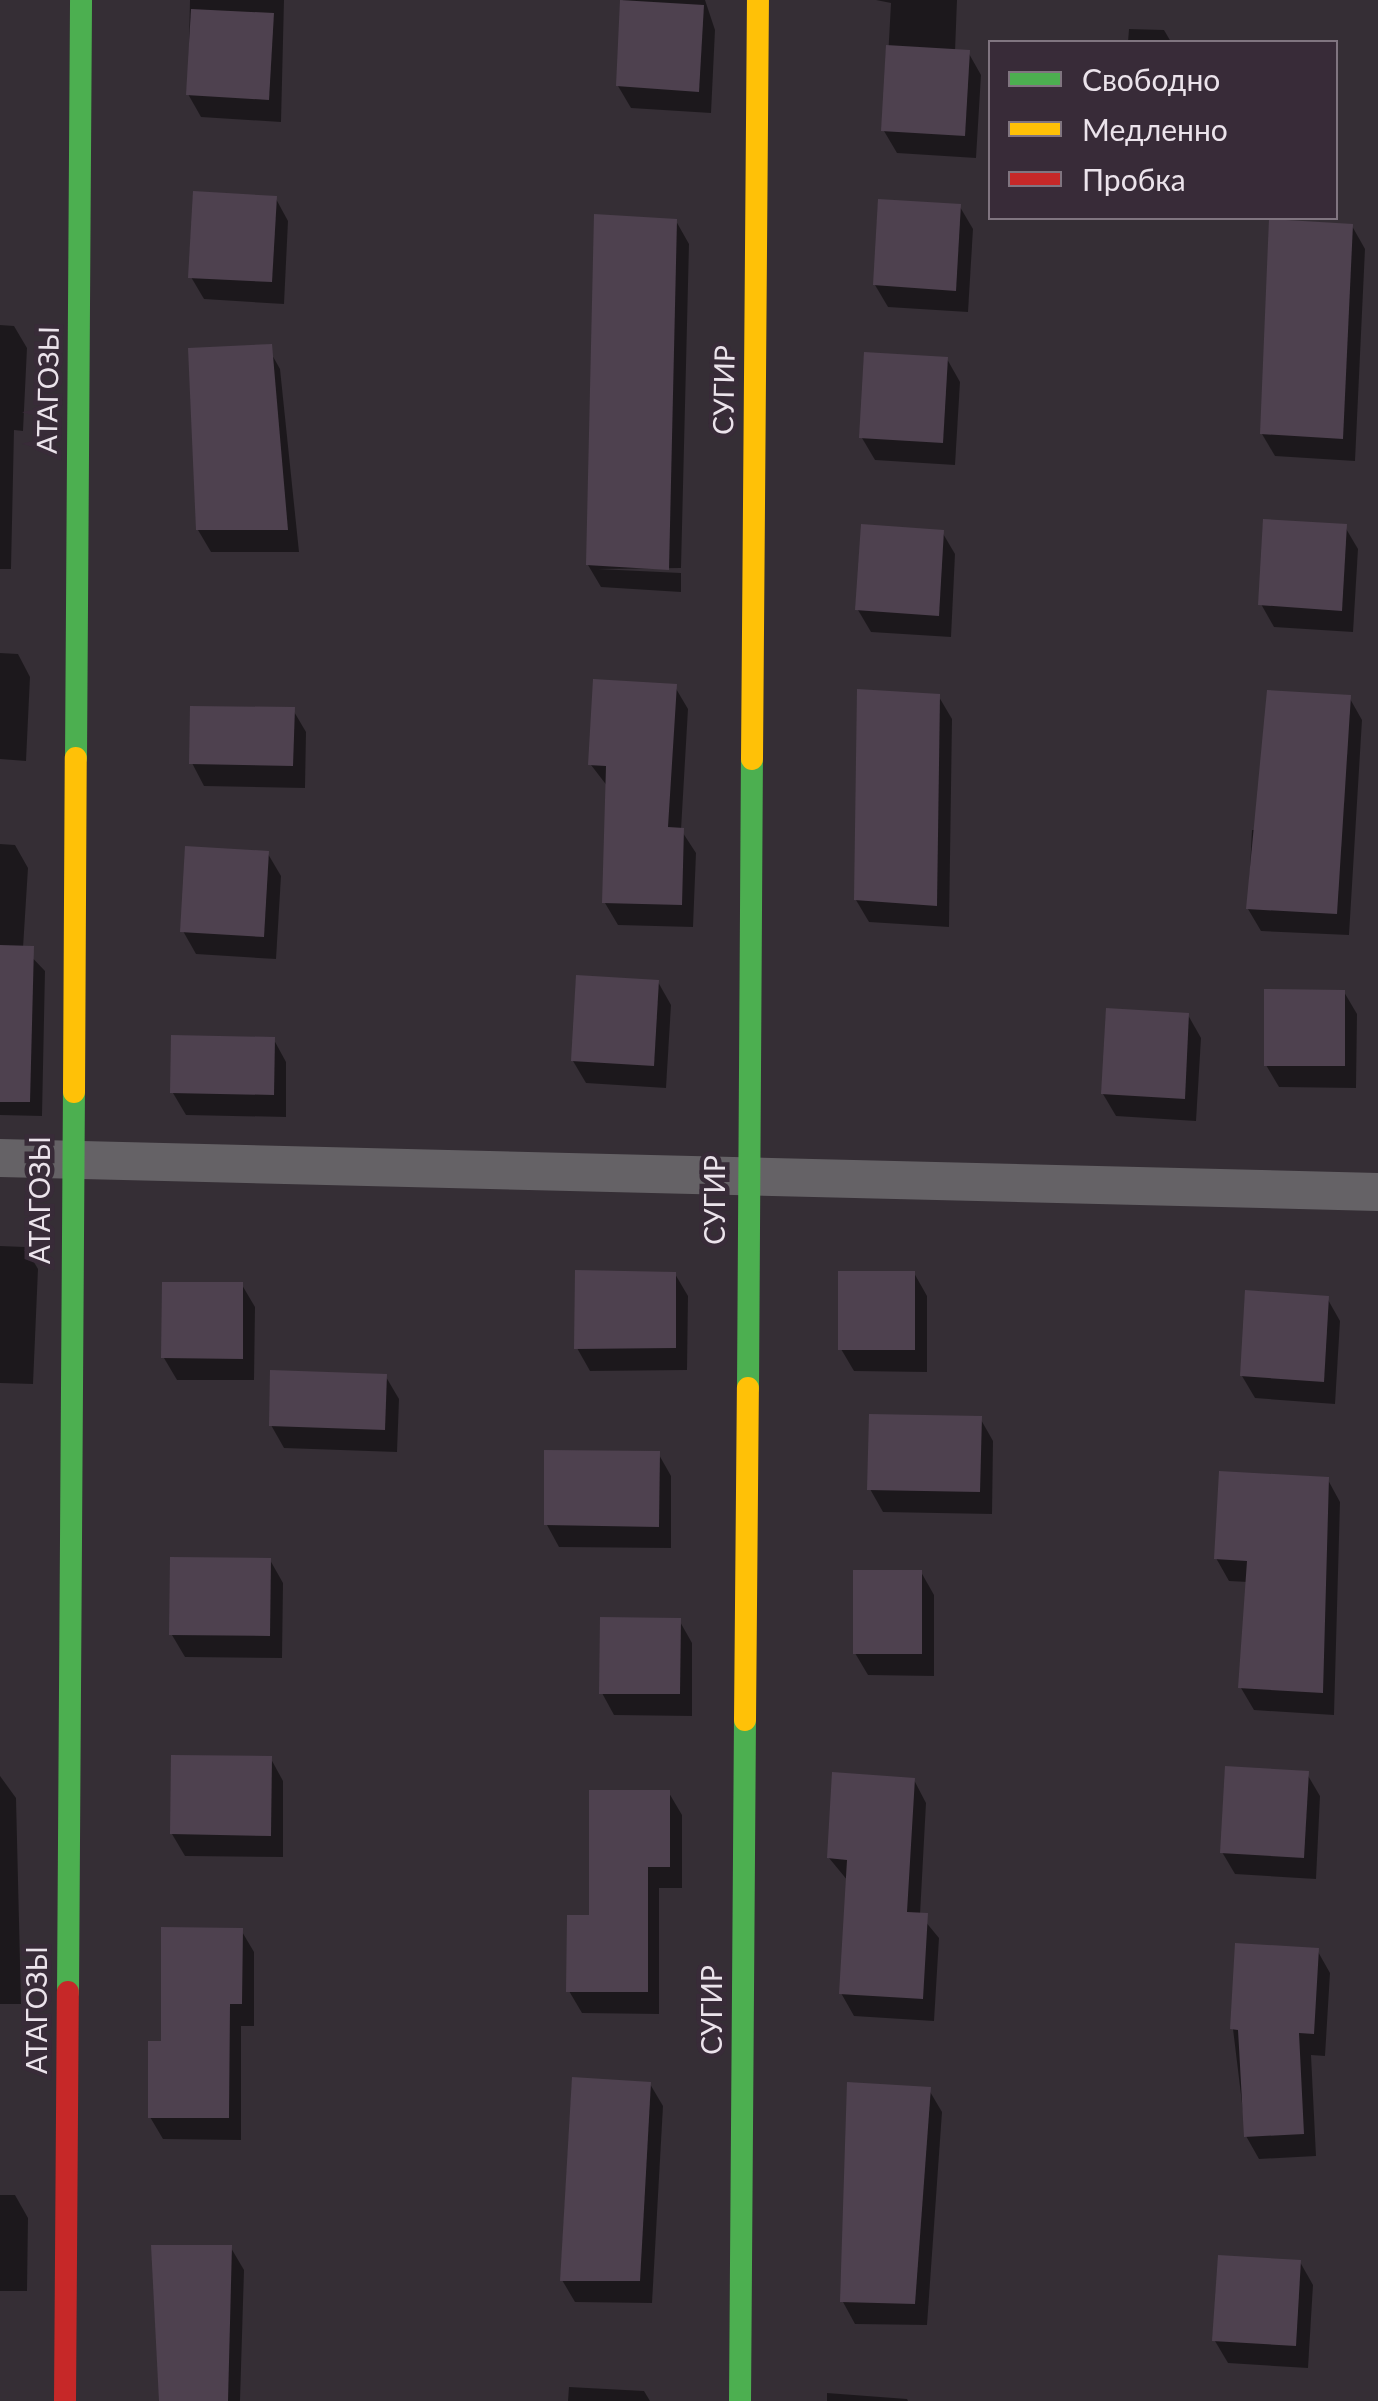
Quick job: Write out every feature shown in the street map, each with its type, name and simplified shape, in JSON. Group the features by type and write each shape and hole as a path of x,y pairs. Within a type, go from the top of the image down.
{"street":[{"name":"АТАГОЗЫ","path":"65,2401 69,1160 81,0"},
{"name":"СУГИР","path":"740,2401 744,1176 758,0"},
{"path":"0,1158 1378,1192"}],"building":[{"path":"620,0 704,5 699,92 616,86"},
{"path":"191,9 274,13 269,100 186,95"},
{"path":"886,45 970,50 965,136 881,131"},
{"path":"193,191 277,196 272,282 188,278"},
{"path":"878,199 961,204 956,291 873,285"},
{"path":"594,214 677,219 669,570 586,565"},
{"path":"1269,220 1353,224 1343,439 1260,434"},
{"path":"272,344 288,530 196,530 188,348"},
{"path":"864,352 948,357 943,443 859,438"},
{"path":"1263,519 1347,524 1342,611 1258,605"},
{"path":"861,524 944,530 939,616 855,610"},
{"path":"593,679 677,684 668,827 684,828 682,905 602,903 606,766 588,765"},
{"path":"857,689 940,694 937,906 854,900"},
{"path":"1267,690 1351,695 1337,914 1246,909"},
{"path":"190,706 295,707 293,766 189,764"},
{"path":"185,846 269,851 264,937 180,932"},
{"path":"0,945 34,946 30,1102 0,1102"},
{"path":"576,975 659,980 654,1066 571,1061"},
{"path":"1264,989 1345,990 1345,1066 1264,1066"},
{"path":"1106,1008 1189,1013 1185,1099 1101,1094"},
{"path":"171,1035 275,1037 274,1095 170,1093"},
{"path":"575,1270 676,1272 676,1348 574,1349"},
{"path":"838,1271 915,1271 915,1350 838,1350"},
{"path":"162,1282 243,1282 243,1359 161,1358"},
{"path":"1245,1290 1329,1296 1324,1382 1240,1376"},
{"path":"270,1370 387,1374 385,1430 269,1426"},
{"path":"869,1414 982,1416 980,1492 867,1490"},
{"path":"544,1450 660,1451 659,1527 544,1525"},
{"path":"1219,1471 1329,1477 1323,1693 1238,1688 1247,1561 1214,1559"},
{"path":"170,1557 271,1558 270,1636 169,1635"},
{"path":"853,1570 922,1570 922,1654 853,1654"},
{"path":"600,1617 681,1618 680,1694 599,1694"},
{"path":"171,1755 272,1756 271,1836 170,1834"},
{"path":"1225,1766 1309,1771 1304,1858 1220,1853"},
{"path":"832,1772 915,1778 907,1912 928,1913 923,1999 839,1994 847,1860 827,1858"},
{"path":"589,1790 670,1790 670,1867 648,1867 648,1992 566,1992 567,1915 589,1915"},
{"path":"161,1927 243,1928 242,2004 230,2004 229,2118 148,2118 148,2041 161,2041"},
{"path":"1235,1943 1319,1948 1314,2034 1299,2033 1304,2134 1244,2137 1238,2030 1230,2029"},
{"path":"572,2077 651,2082 640,2281 560,2281"},
{"path":"847,2082 931,2087 915,2304 840,2302"},
{"path":"151,2245 232,2245 228,2401 159,2401"},
{"path":"1218,2255 1301,2260 1296,2346 1212,2341"}],"traffic: fast":[{"path":"76,758 81,0"},
{"path":"748,1388 752,759"},
{"path":"68,1992 74,1092"},
{"path":"740,2401 745,1720"}],"traffic: slow":[{"path":"752,759 758,0"},
{"path":"74,1092 76,758"},
{"path":"745,1720 748,1388"}],"traffic: jam":[{"path":"65,2401 68,1992"}]}
